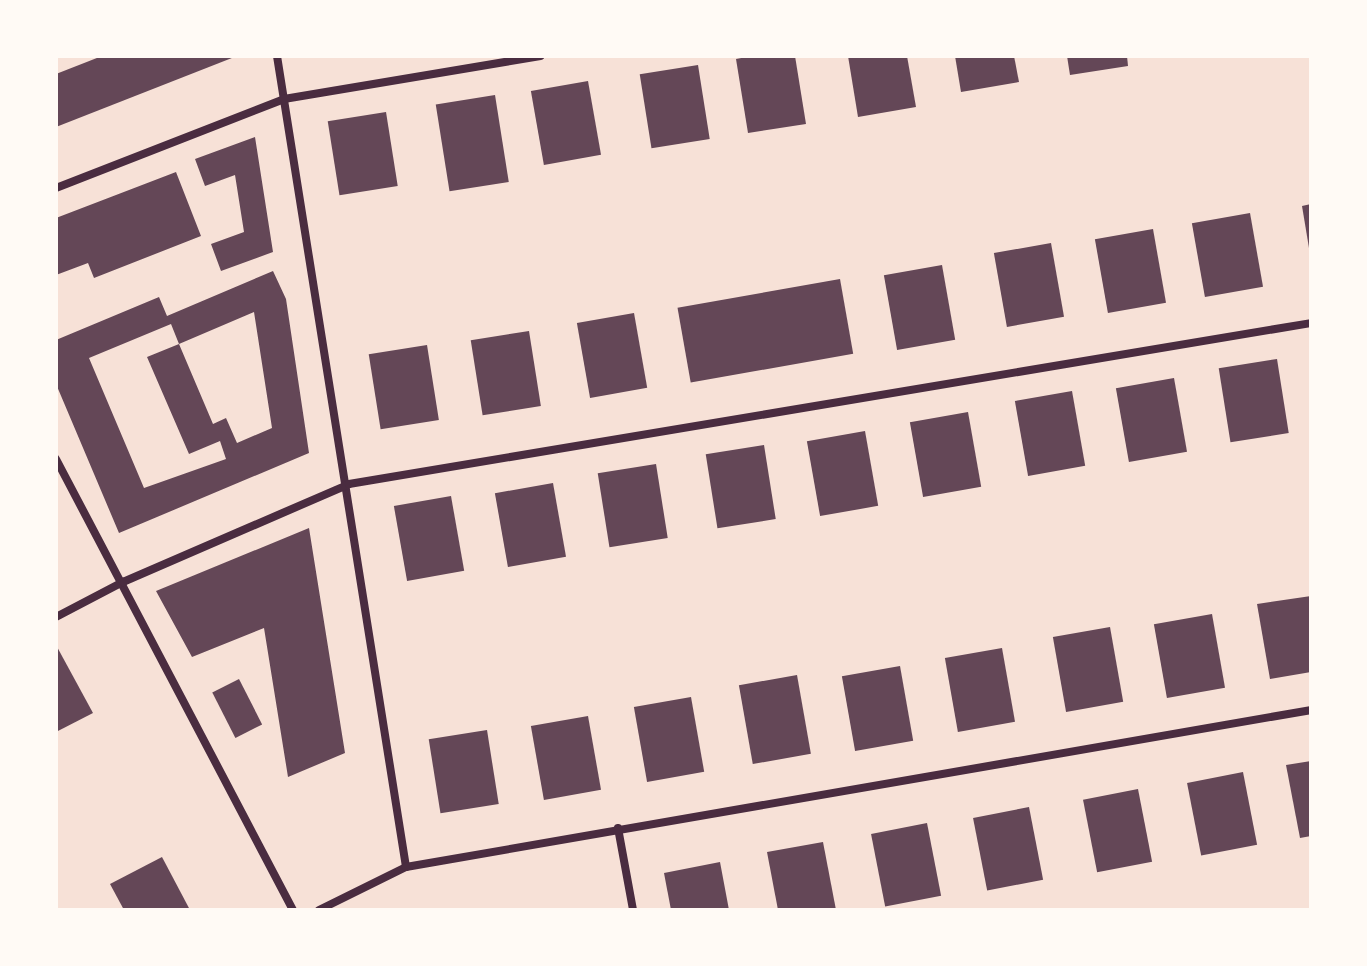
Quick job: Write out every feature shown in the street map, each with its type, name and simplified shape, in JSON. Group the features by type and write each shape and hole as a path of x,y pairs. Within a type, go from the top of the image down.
{"street":[{"path":"277,56 349,484 406,867"},
{"path":"56,188 284,99 540,56"},
{"path":"56,617 123,582 349,484 1311,323"},
{"path":"56,459 293,910"},
{"path":"319,910 406,867 1311,710"},
{"path":"618,828 633,910"}],"building":[{"path":"102,56 237,56 56,127 56,74"},
{"path":"795,56 806,124 748,133 736,59"},
{"path":"848,56 907,56 916,107 858,117"},
{"path":"955,56 1014,56 1019,82 961,92"},
{"path":"1067,56 1127,56 1128,66 1070,75"},
{"path":"698,65 710,139 651,148 640,74"},
{"path":"588,81 601,155 544,165 531,91"},
{"path":"495,95 509,182 450,191 436,104"},
{"path":"386,112 398,186 339,195 328,121"},
{"path":"255,137 273,252 221,271 211,244 244,232 235,175 205,186 195,159"},
{"path":"176,172 201,236 94,278 88,263 56,275 56,218"},
{"path":"1311,204 1311,248 1309,248 1302,206"},
{"path":"1250,213 1263,287 1205,297 1192,223"},
{"path":"1153,229 1166,303 1108,313 1095,239"},
{"path":"1051,243 1064,317 1007,327 994,253"},
{"path":"942,265 955,340 897,350 884,275"},
{"path":"273,271 286,299 309,453 119,533 56,384 56,340 159,297 167,316","holes":["254,312 272,428 237,443 226,418 213,424 179,344","171,324 179,344 147,357 189,454 220,441 226,459 144,488 89,358"]},
{"path":"840,279 853,354 691,382 678,308"},
{"path":"634,313 647,388 590,398 577,323"},
{"path":"529,331 541,406 483,415 471,340"},
{"path":"427,345 439,420 381,429 369,354"},
{"path":"1277,359 1289,433 1230,442 1219,368"},
{"path":"1174,378 1187,452 1129,462 1116,388"},
{"path":"1072,391 1085,466 1028,476 1015,401"},
{"path":"968,412 981,487 923,497 910,422"},
{"path":"865,431 878,506 820,516 807,441"},
{"path":"764,445 776,519 717,528 706,454"},
{"path":"656,464 668,538 609,547 598,473"},
{"path":"553,483 566,557 508,567 495,493"},
{"path":"451,496 464,571 407,581 394,506"},
{"path":"309,528 345,753 288,777 264,628 192,657 156,591"},
{"path":"1311,596 1311,672 1270,679 1257,604"},
{"path":"1212,614 1225,688 1167,698 1154,624"},
{"path":"1110,627 1123,702 1066,712 1053,637"},
{"path":"56,645 93,713 56,732"},
{"path":"1002,648 1015,722 958,732 945,658"},
{"path":"900,666 913,741 855,751 842,676"},
{"path":"797,675 811,754 753,764 739,685"},
{"path":"239,679 262,724 235,738 212,693"},
{"path":"691,697 704,772 647,782 634,707"},
{"path":"588,716 601,790 544,800 531,726"},
{"path":"487,730 499,804 440,813 429,739"},
{"path":"1311,761 1311,836 1300,838 1286,765"},
{"path":"1243,772 1257,845 1201,856 1187,783"},
{"path":"1138,789 1152,862 1097,872 1083,800"},
{"path":"1029,807 1043,880 987,891 973,818"},
{"path":"927,823 941,896 885,907 871,834"},
{"path":"823,842 836,910 778,910 767,852"},
{"path":"162,857 190,910 124,910 110,884"},
{"path":"720,862 729,910 671,910 664,873"}]}
